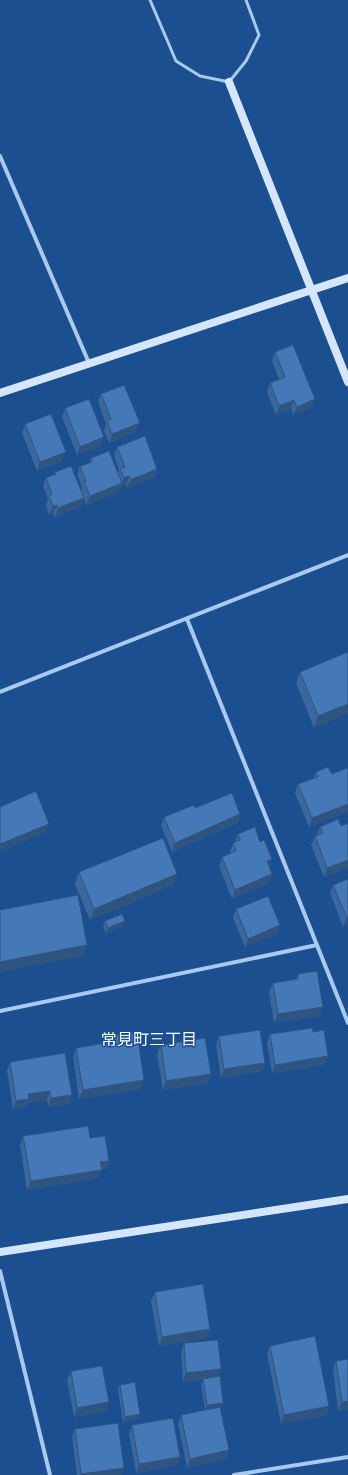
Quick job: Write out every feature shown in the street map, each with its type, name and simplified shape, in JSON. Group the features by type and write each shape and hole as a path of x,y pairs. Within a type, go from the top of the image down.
{"street":[{"path":"228,82 348,382"},
{"path":"0,156 89,363"},
{"path":"0,393 348,278"},
{"path":"0,692 348,555"},
{"path":"187,619 348,1023"},
{"path":"0,1011 318,945"},
{"path":"0,1252 348,1199"},
{"path":"0,1271 50,1475"},
{"path":"234,1475 348,1457"}],"lane":[{"path":"150,0 176,60 200,76 228,82 246,61 259,36 246,0"}],"building":[{"path":"293,345 315,399 297,407 294,400 279,406 270,383 285,377 275,352"},
{"path":"124,385 140,423 112,434 107,421 111,419 101,394"},
{"path":"89,399 104,437 80,447 65,408"},
{"path":"51,414 66,452 40,462 25,424"},
{"path":"145,436 157,469 130,480 129,476 124,478 120,469 125,467 117,447"},
{"path":"109,451 122,483 90,496 84,482 86,481 80,466 92,462 91,458"},
{"path":"71,466 84,498 58,508 57,505 53,506 49,496 52,494 46,478 56,474 55,472"},
{"path":"348,652 348,704 318,716 300,672"},
{"path":"328,767 332,774 347,768 348,769 348,804 312,818 298,784 318,777 316,772"},
{"path":"36,791 49,824 0,844 0,807"},
{"path":"232,793 240,814 175,843 164,817 194,805 195,808"},
{"path":"338,819 341,826 348,823 348,860 327,868 315,836 323,833 320,827"},
{"path":"255,827 260,842 264,840 272,859 267,861 272,874 235,890 222,857 236,851 233,843 240,840 238,834"},
{"path":"163,838 177,874 94,909 79,872"},
{"path":"348,879 348,918 347,918 333,885"},
{"path":"78,895 87,945 0,962 0,910"},
{"path":"268,896 280,925 248,939 236,909"},
{"path":"122,914 125,921 108,928 105,921"},
{"path":"317,971 323,1007 278,1014 273,983 298,979 298,974"},
{"path":"312,1028 313,1032 324,1030 328,1056 275,1065 270,1034"},
{"path":"260,1030 265,1063 224,1069 219,1036"},
{"path":"137,1032 144,1080 83,1090 76,1048 111,1042 110,1036"},
{"path":"205,1038 211,1074 166,1081 161,1045"},
{"path":"65,1053 72,1095 51,1098 50,1091 28,1094 29,1099 16,1101 10,1062"},
{"path":"88,1126 90,1138 105,1136 109,1161 100,1162 102,1170 31,1181 23,1136"},
{"path":"203,1284 210,1329 162,1337 155,1292"},
{"path":"315,1336 329,1406 284,1415 270,1346"},
{"path":"218,1340 221,1369 186,1373 184,1343"},
{"path":"348,1359 348,1401 342,1402 336,1361"},
{"path":"102,1366 109,1402 77,1408 71,1371"},
{"path":"220,1376 223,1403 207,1405 203,1379"},
{"path":"135,1382 140,1414 125,1417 120,1385"},
{"path":"220,1407 229,1450 190,1459 181,1415"},
{"path":"173,1418 180,1457 139,1464 132,1425"},
{"path":"118,1423 124,1468 81,1474 75,1429"}],"district":[{"name":"常見町三丁目","path":"149,1039"}]}
